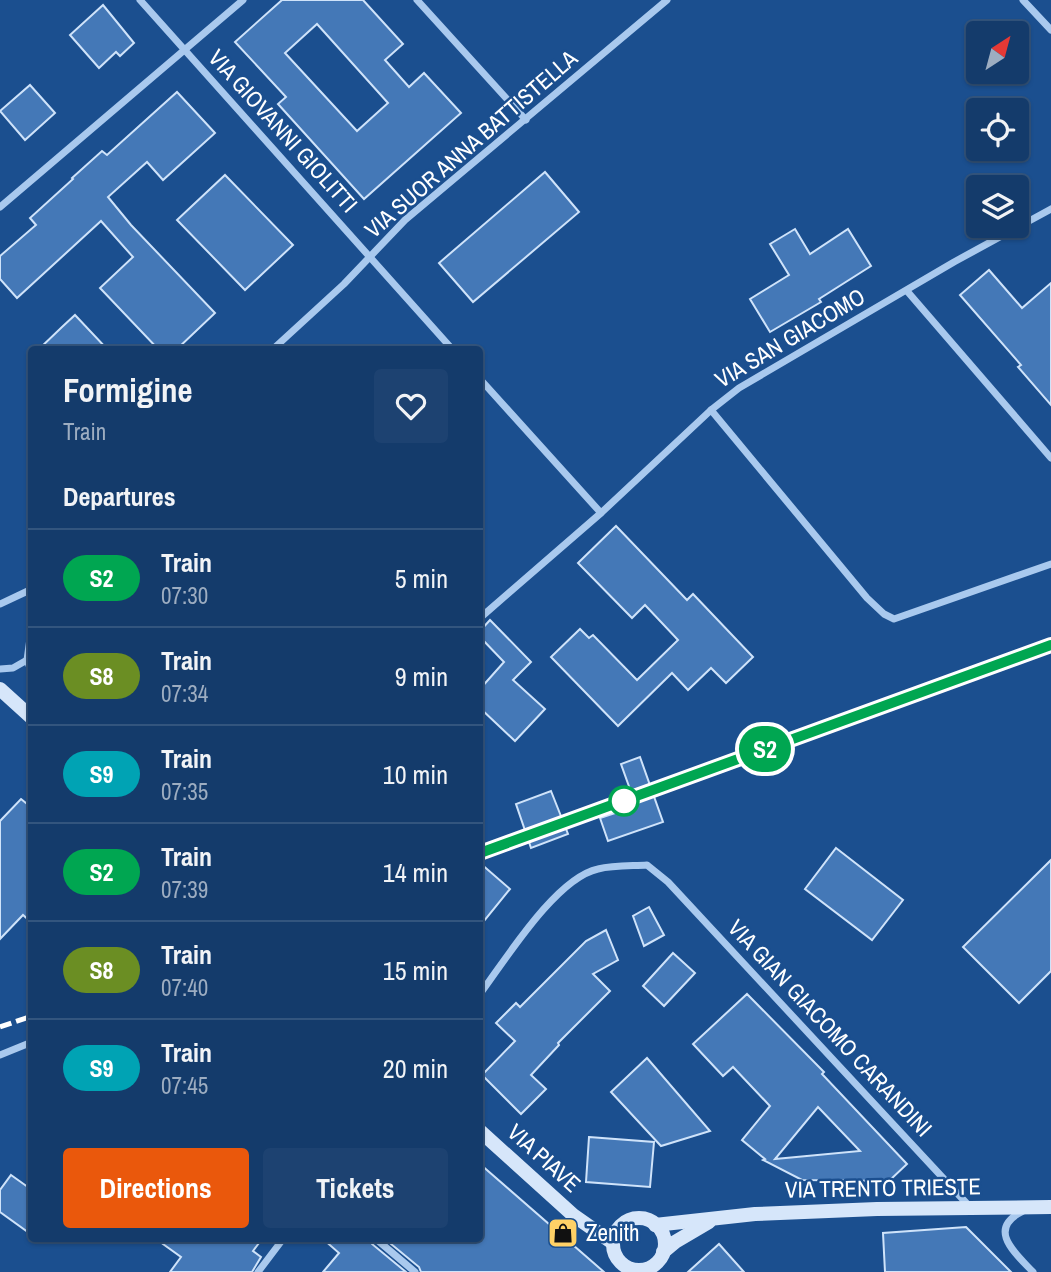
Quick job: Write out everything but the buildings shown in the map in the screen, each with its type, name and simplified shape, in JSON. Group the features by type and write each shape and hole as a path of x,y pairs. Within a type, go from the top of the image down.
{"street":[{"name":"VIA GIOVANNI GIOLITTI","path":"140,0 449,346"},
{"path":"0,207 243,0"},
{"path":"417,0 526,120"},
{"name":"VIA SUOR ANNA BATTISTELLA","path":"276,346 344,285 405,220 526,120 658,3 667,0"},
{"path":"1023,0 1051,30"},
{"name":"VIA SAN GIACOMO","path":"483,615 601,513 711,410 739,388 954,262 1051,209"},
{"path":"907,291 1051,458"},
{"path":"483,382 601,513"},
{"path":"711,410 867,598 894,620 1051,564"},
{"path":"0,604 28,591"},
{"path":"0,669 13,668 27,660 28,653"},
{"path":"0,689 28,714"},
{"name":"VIA GIAN GIACOMO CARANDINI","path":"483,990 559,892 577,878 596,869 647,865 660,874 970,1208"},
{"path":"0,1055 28,1044"},
{"name":"VIA PIAVE","path":"483,1134 573,1214 613,1244 616,1256 628,1270 649,1268 660,1259 663,1252"},
{"name":"VIA TRENTO TRIESTE","path":"655,1225 802,1212 1051,1207"},
{"path":"1027,1209 1009,1220 1005,1232 1007,1243 1033,1272"},
{"path":"613,1244 617,1230 628,1221 645,1219 655,1225 663,1236 663,1252"},
{"name":"VIA TRENTO TRIESTE","path":"663,1252 675,1242 717,1219"},
{"path":"258,1272 281,1242"},
{"path":"380,1242 415,1272"}],"railway":[{"path":"483,852 1051,645"},
{"path":"0,1027 28,1017"}],"train":[{"name":"S2","path":"483,852 1051,645"}],"place":[{"name":"Zenith","path":"563,1233"}]}
